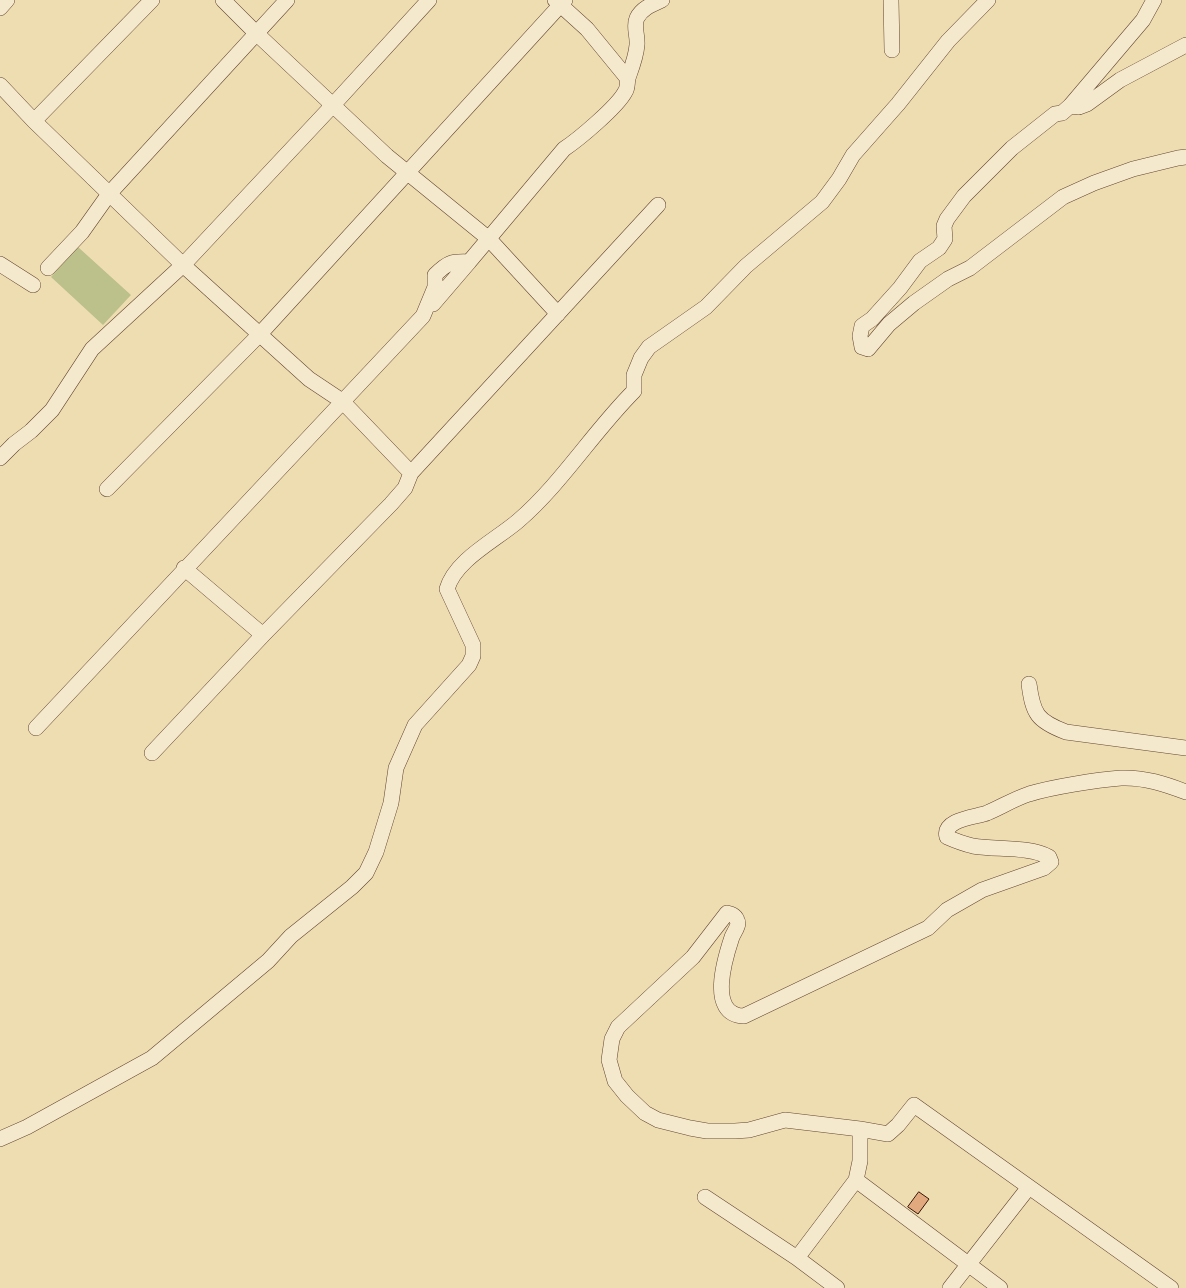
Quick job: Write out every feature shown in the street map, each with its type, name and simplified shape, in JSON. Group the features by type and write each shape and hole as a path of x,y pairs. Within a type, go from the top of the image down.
{"street":[{"path":"0,8 7,0"},
{"path":"34,121 152,0"},
{"path":"223,0 387,156 489,239 558,314"},
{"path":"48,268 82,232 109,194 287,0"},
{"path":"0,458 14,444 32,431 52,410 92,349 183,265 334,105 429,0"},
{"path":"36,728 184,568 423,316 435,287 435,276 446,264 469,262 564,148 575,142 626,92 628,79 634,63 638,44 636,26 637,18 646,8 662,0"},
{"path":"891,0 892,50"},
{"path":"0,1139 27,1127 152,1058 268,961 291,936 352,887 366,873 385,826 396,768 415,725 469,665 472,656 473,645 447,589 450,578 458,568 519,520 564,475 615,410 634,391 634,374 641,358 649,347 706,307 746,266 822,202 839,179 853,155 898,104 948,41 988,0"},
{"path":"1154,0 1143,20 1070,106 1062,113 1055,114 1012,148 964,196 947,219 944,226 945,239 939,248 920,261 900,288 872,319 862,326 860,336 862,346 868,349 889,324 914,303 943,283 970,268 1034,218 1063,198 1094,183 1134,169 1186,157"},
{"path":"107,489 260,334 560,2 587,29 628,79"},
{"path":"1070,106 1079,107 1087,104 1120,80 1186,45"},
{"path":"0,85 34,121 183,265 309,380 342,401 411,473"},
{"path":"152,753 263,635 391,504 405,488 411,473 658,206"},
{"path":"0,264 33,285"},
{"path":"184,568 263,635"},
{"path":"1029,684 1032,704 1036,714 1052,726 1066,732 1186,748"},
{"path":"1171,1288 914,1105 898,1125 888,1134 785,1120 749,1130 707,1131 658,1120 636,1105 615,1081 609,1060 612,1039 618,1028 629,1015 693,957 727,913 733,914 738,924 732,938 722,977 721,992 725,1007 730,1013 737,1016 744,1016 928,928 947,910 982,890 1000,882 1044,868 1051,862 1049,857 1038,852 973,846 947,837 946,833 950,826 955,822 987,813 1003,804 1030,794 1121,778 1143,778 1186,792"},
{"path":"797,1258 856,1180 860,1161 860,1129"},
{"path":"856,1180 1000,1288"},
{"path":"950,1288 1029,1187"},
{"path":"705,1197 797,1258 837,1288"}],"green space":[{"path":"78,247 131,295 103,325 51,277"}],"building":[{"path":"919,1192 929,1199 918,1214 908,1207"}]}
